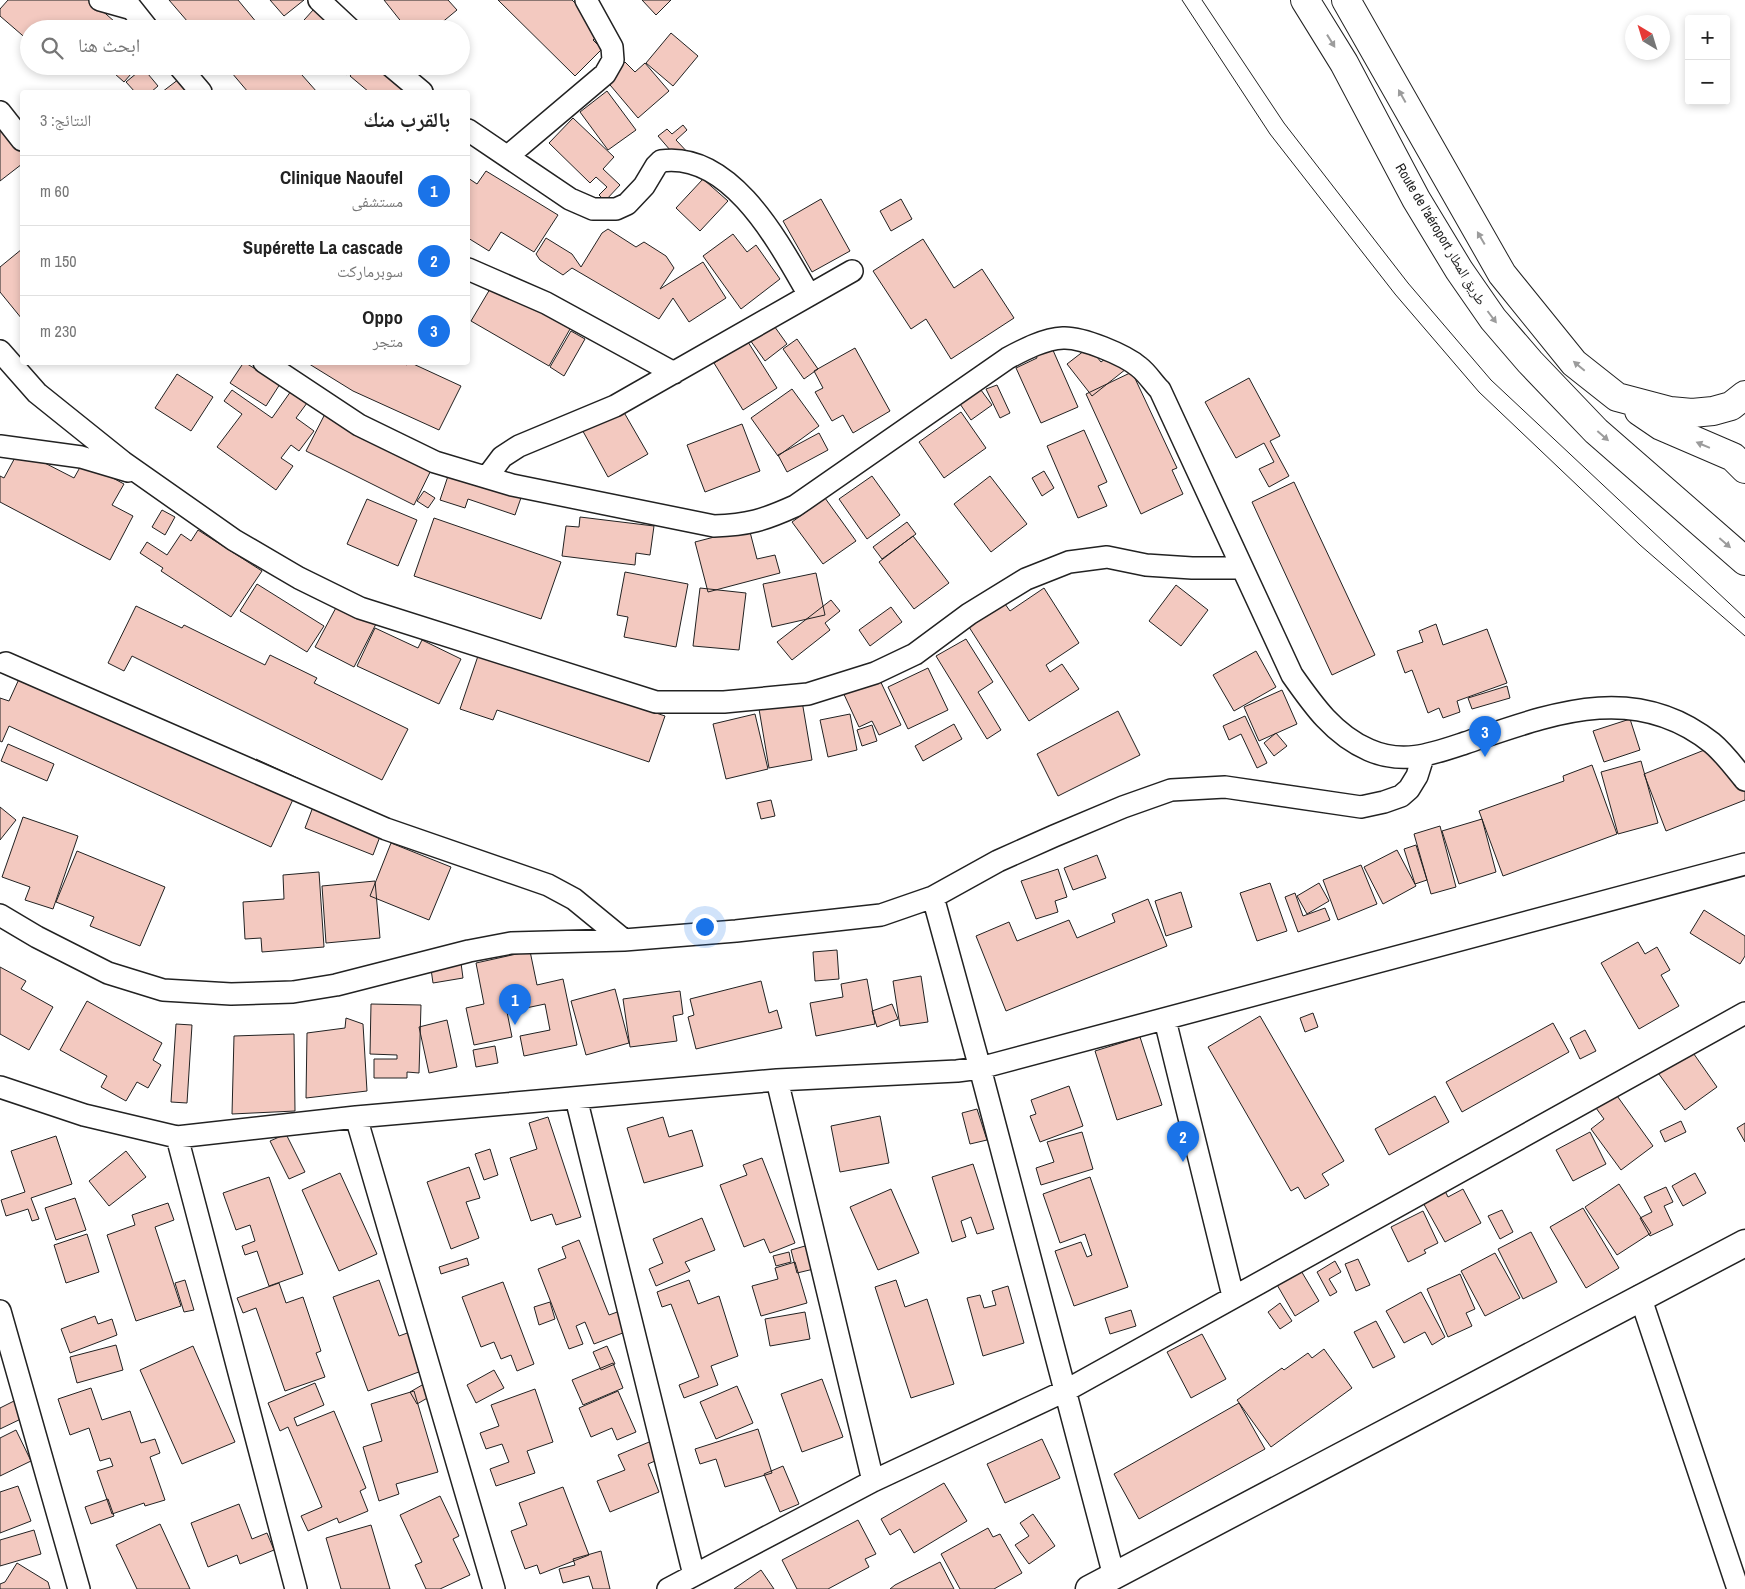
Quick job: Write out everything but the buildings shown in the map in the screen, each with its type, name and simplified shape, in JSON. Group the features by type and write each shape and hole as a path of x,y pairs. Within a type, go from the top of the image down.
{"highway":[{"name":"Route de l'aéroport طريق المطار","path":"1305,0 1344,63 1416,199 1459,270 1493,319 1530,362 1596,431 1745,561"},
{"path":"1346,0 1502,274 1574,363 1617,397 1661,426 1733,457 1745,469"},
{"path":"1617,397 1670,411 1692,413 1731,406 1745,395"}],"street":[{"path":"100,0 129,5 141,20"},
{"path":"319,0 340,20"},
{"path":"508,156 605,74 612,60 612,47 604,28 586,0"},
{"path":"187,75 199,90"},
{"path":"402,75 420,90"},
{"path":"0,112 20,137"},
{"path":"470,131 570,199 593,209 616,209 627,204 644,186 661,161 693,163 727,183 763,218 809,295"},
{"path":"470,270 546,303 674,373"},
{"path":"487,477 502,457 519,446 615,406 852,271"},
{"path":"268,365 359,426 435,462 512,485 714,526 745,525 769,518 795,506 1008,358 1031,346 1062,338 1078,339 1102,347 1139,366 1160,390 1292,674 1312,704 1334,728 1353,742 1371,751 1396,756 1423,757 1547,716 1606,706 1642,710 1684,724 1713,744 1745,780"},
{"path":"0,352 37,393 142,475 234,540 299,578 360,608 656,702 724,702 808,694 875,673 915,654 969,614 1026,579 1069,562 1106,557 1155,566 1242,568"},
{"path":"0,446 81,457 142,475"},
{"path":"6,663 386,829 548,886 574,899 624,940"},
{"path":"0,915 37,937 108,972 163,990 230,994 292,992 336,985 469,951 511,943 624,940 736,931 881,915 932,897 998,861 1123,806 1171,790 1225,786 1360,807 1401,796 1410,789 1423,757"},
{"path":"0,1087 84,1115 177,1137 356,1118 777,1080 957,1071 980,1068 1165,1020 1745,864"},
{"path":"932,897 980,1068 1114,1576"},
{"path":"668,1589 873,1480 1065,1391 1745,1013"},
{"path":"1165,1020 1233,1296"},
{"path":"777,1080 873,1480"},
{"path":"576,1098 694,1575"},
{"path":"356,1118 494,1589"},
{"path":"177,1137 296,1589"},
{"path":"1089,1589 1640,1296 1745,1243"},
{"path":"1640,1296 1738,1589"},
{"path":"0,1311 79,1589"}],"tram line":[{"path":"1182,0 1270,134 1395,294 1479,392 1640,545 1745,636"},
{"path":"1202,0 1284,123 1408,283 1491,380 1745,618"}],"place":[{"name":"Oppo","path":"1485,757"},
{"name":"Clinique Naoufel","path":"515,1025"},
{"name":"Supérette La cascade","path":"1183,1162"}]}
